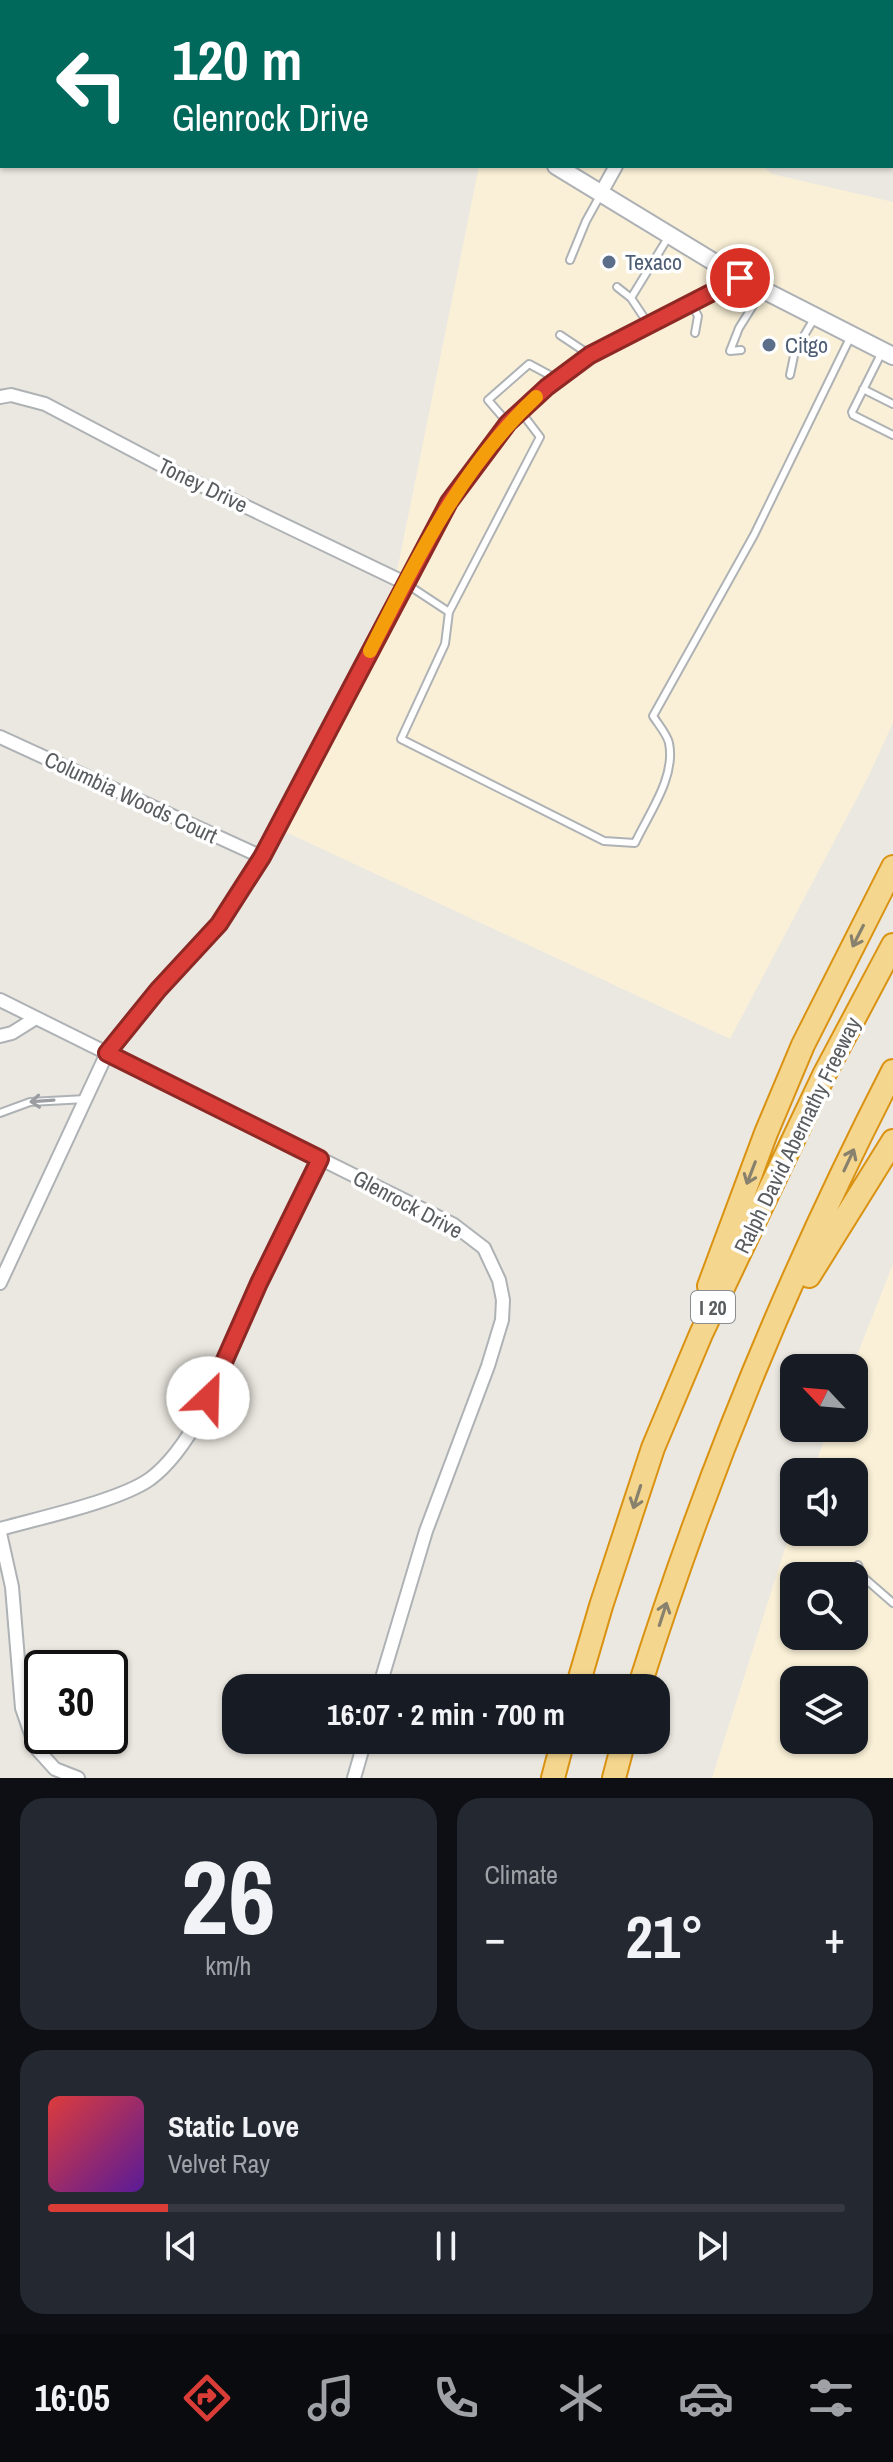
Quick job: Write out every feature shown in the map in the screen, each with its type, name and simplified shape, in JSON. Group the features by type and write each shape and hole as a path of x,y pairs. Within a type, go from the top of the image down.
{"highway":[{"path":"653,1448 729,1229 766,1133 803,1045 893,867"},
{"name":"Ralph David Abernathy Freeway","path":"581,1674 653,1448 701,1334 824,1075 893,945"},
{"path":"643,1674 709,1482 759,1359 863,1129 893,1071"},
{"path":"759,1359 893,1141"},
{"path":"553,1778 559,1754"},
{"path":"614,1778 620,1754"}],"main road":[{"path":"559,168 740,278 888,353"}],"street":[{"path":"601,193 615,168"},
{"path":"0,1283 5,1257 107,1053 158,990 219,924 262,857 449,502 508,423 557,379 590,355 740,278"},
{"name":"Toney Drive","path":"0,397 11,395 45,404 178,474 405,583"},
{"name":"Columbia Woods Court","path":"0,737 262,857"},
{"name":"Glenrock Drive","path":"0,1000 454,1225 484,1248 499,1280 503,1300 502,1320 431,1518 383,1674"},
{"path":"0,1036 12,1033 36,1018"},
{"path":"78,1778 55,1769 36,1748 22,1708 12,1587 0,1531 105,1499 147,1481 174,1458 195,1426 259,1283 320,1159"},
{"path":"354,1778 361,1754"}],"lane":[{"path":"570,260 601,193"},
{"path":"631,298 669,235"},
{"path":"617,287 631,298 649,325"},
{"path":"741,350 730,351 739,328 763,290"},
{"path":"691,303 698,316 695,333"},
{"path":"790,375 795,351 815,316"},
{"path":"560,335 590,355"},
{"path":"521,411 540,437 449,612 445,644 401,739 604,841 635,843 667,776 670,760 668,740 653,716 754,535 852,335"},
{"path":"888,353 863,389 852,412 893,434"},
{"path":"508,423 488,400 529,364 557,379"},
{"path":"863,389 891,402 885,409"},
{"path":"405,583 449,612"},
{"path":"0,1113 30,1102 86,1099"},
{"path":"868,1581 893,1603"}],"shaded area":[{"path":"479,168 765,168 772,174 893,202 893,723 867,779 730,1039 275,827 395,581"},
{"path":"893,1264 893,1778 712,1778 780,1564 780,1650 868,1650 868,1562 781,1562 786,1546 868,1546 868,1458 817,1458 824,1442 868,1442 868,1354 858,1354"}],"slow traffic":[{"path":"370,651 449,502 508,423 536,397"}],"place":[{"name":"Texaco","path":"609,262"},
{"name":"Citgo","path":"769,345"}],"route":[{"path":"208,1398 259,1283 320,1159 107,1053 158,990 219,924 262,857 449,502 508,423 547,387 590,355 740,278"}]}
